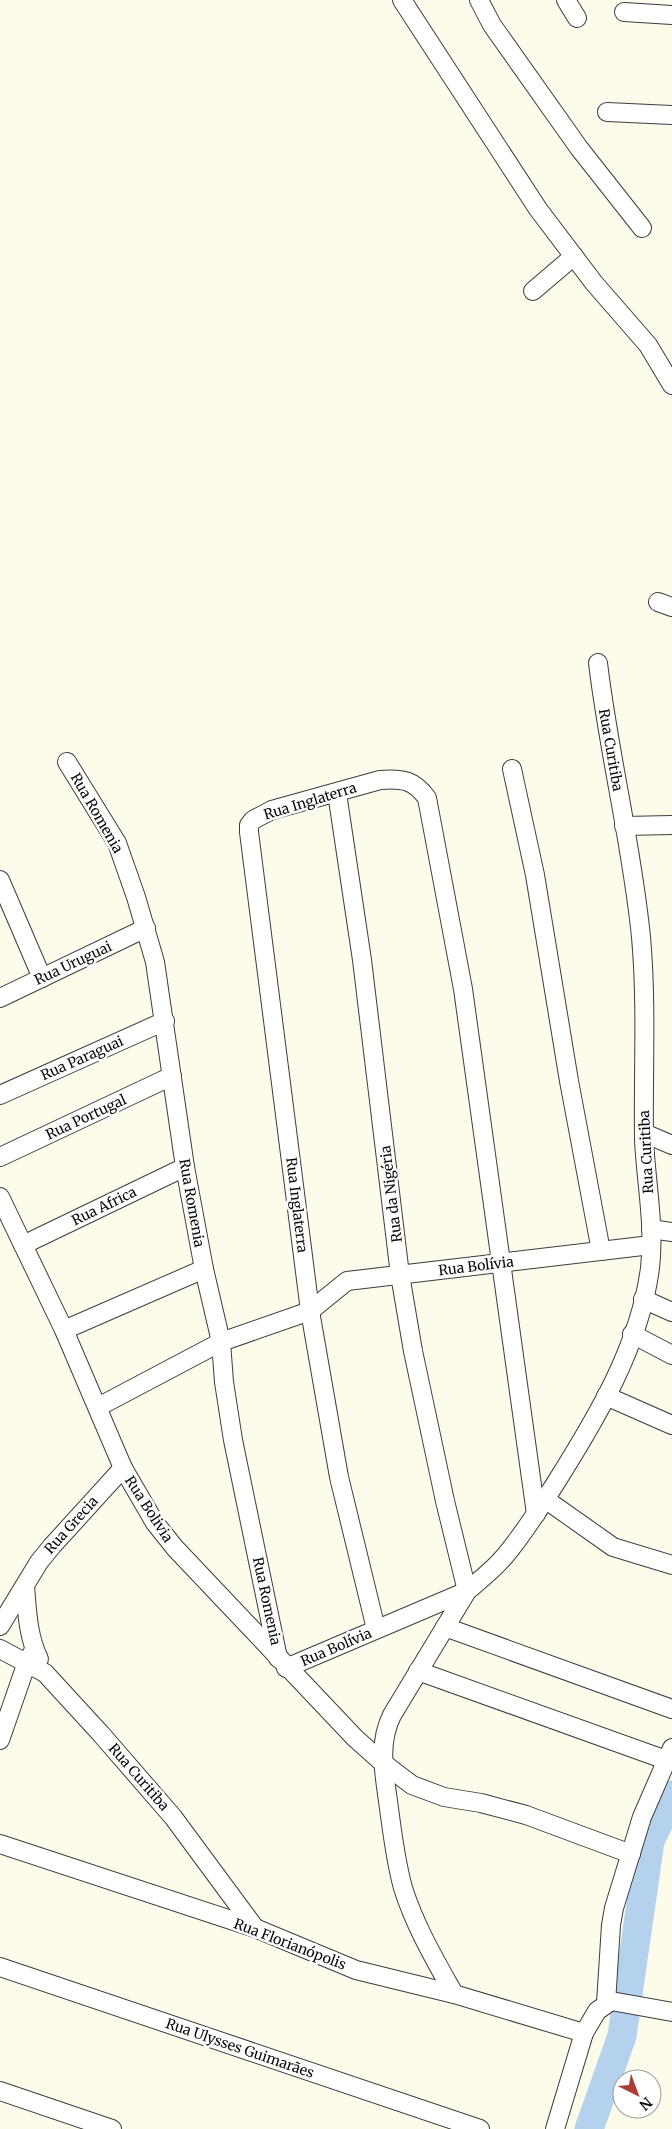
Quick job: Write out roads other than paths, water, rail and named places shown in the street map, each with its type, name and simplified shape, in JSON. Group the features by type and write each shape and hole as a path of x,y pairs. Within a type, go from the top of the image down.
{"street":[{"path":"402,0 538,209 594,283 648,345 672,385"},
{"path":"478,0 492,25 579,148 642,228"},
{"path":"566,0 577,18"},
{"path":"624,12 672,15"},
{"path":"608,112 672,115"},
{"path":"533,291 574,256"},
{"name":"Rua Curitiba","path":"468,1591 505,1556 541,1506 574,1455 606,1396 632,1334 644,1299 650,1268 651,1237 644,1133 644,979 637,904 603,708 598,663"},
{"name":"Rua Romenia","path":"67,762 116,842 146,928 159,980 185,1167 204,1269 221,1342 224,1382 233,1440 282,1663"},
{"path":"512,769 533,868 569,1080 601,1251"},
{"name":"Rua Inglaterra","path":"376,1629 339,1478 310,1311 249,832 249,825 253,820 272,810 380,780 393,779 414,784 427,798 460,972 502,1262 541,1506"},
{"name":"Rua da Nigéria","path":"337,793 362,960 400,1275 413,1351 445,1501 468,1591"},
{"path":"624,826 672,825"},
{"path":"0,880 42,978"},
{"name":"Rua Uruguai","path":"0,998 146,928"},
{"name":"Rua Paraguai","path":"0,1095 165,1021"},
{"name":"Rua Portugal","path":"0,1157 172,1076"},
{"path":"644,1133 672,1145"},
{"name":"Rua Africa","path":"23,1245 185,1167"},
{"name":"Rua Bolivia","path":"0,1198 64,1330 123,1468 155,1523 175,1548 282,1663 348,1731 412,1785 431,1794 481,1803 526,1815 631,1854"},
{"name":"Rua Bolívia","path":"98,1407 221,1342 310,1311 347,1281 601,1251 672,1232"},
{"path":"64,1330 204,1269"},
{"path":"644,1299 672,1312"},
{"path":"632,1334 672,1355"},
{"path":"606,1396 672,1425"},
{"name":"Rua Grecia","path":"0,1626 52,1546 123,1468"},
{"path":"541,1506 614,1547 672,1565"},
{"path":"0,1740 31,1656 25,1586"},
{"path":"454,1994 420,1931 403,1888 397,1862 383,1762 383,1737 387,1724 468,1591"},
{"name":"Rua Bolívia","path":"282,1663 376,1629 468,1591"},
{"path":"446,1627 672,1708"},
{"path":"0,1649 31,1656"},
{"name":"Rua Curitiba","path":"31,1656 45,1674 161,1801 255,1928"},
{"path":"418,1671 669,1754 642,1817 620,1886 611,1925 611,2002"},
{"name":"Rua Florianópolis","path":"0,1844 255,1928 356,1970 454,1994 584,2033"},
{"name":"Rua Ulysses Guimarães","path":"0,1967 480,2129"},
{"path":"555,2129 584,2033 591,2019 611,2002 672,2012"},
{"path":"0,2091 112,2129"}],"waterway":[{"path":"589,2129 622,2036 650,1841 672,1795"}]}
